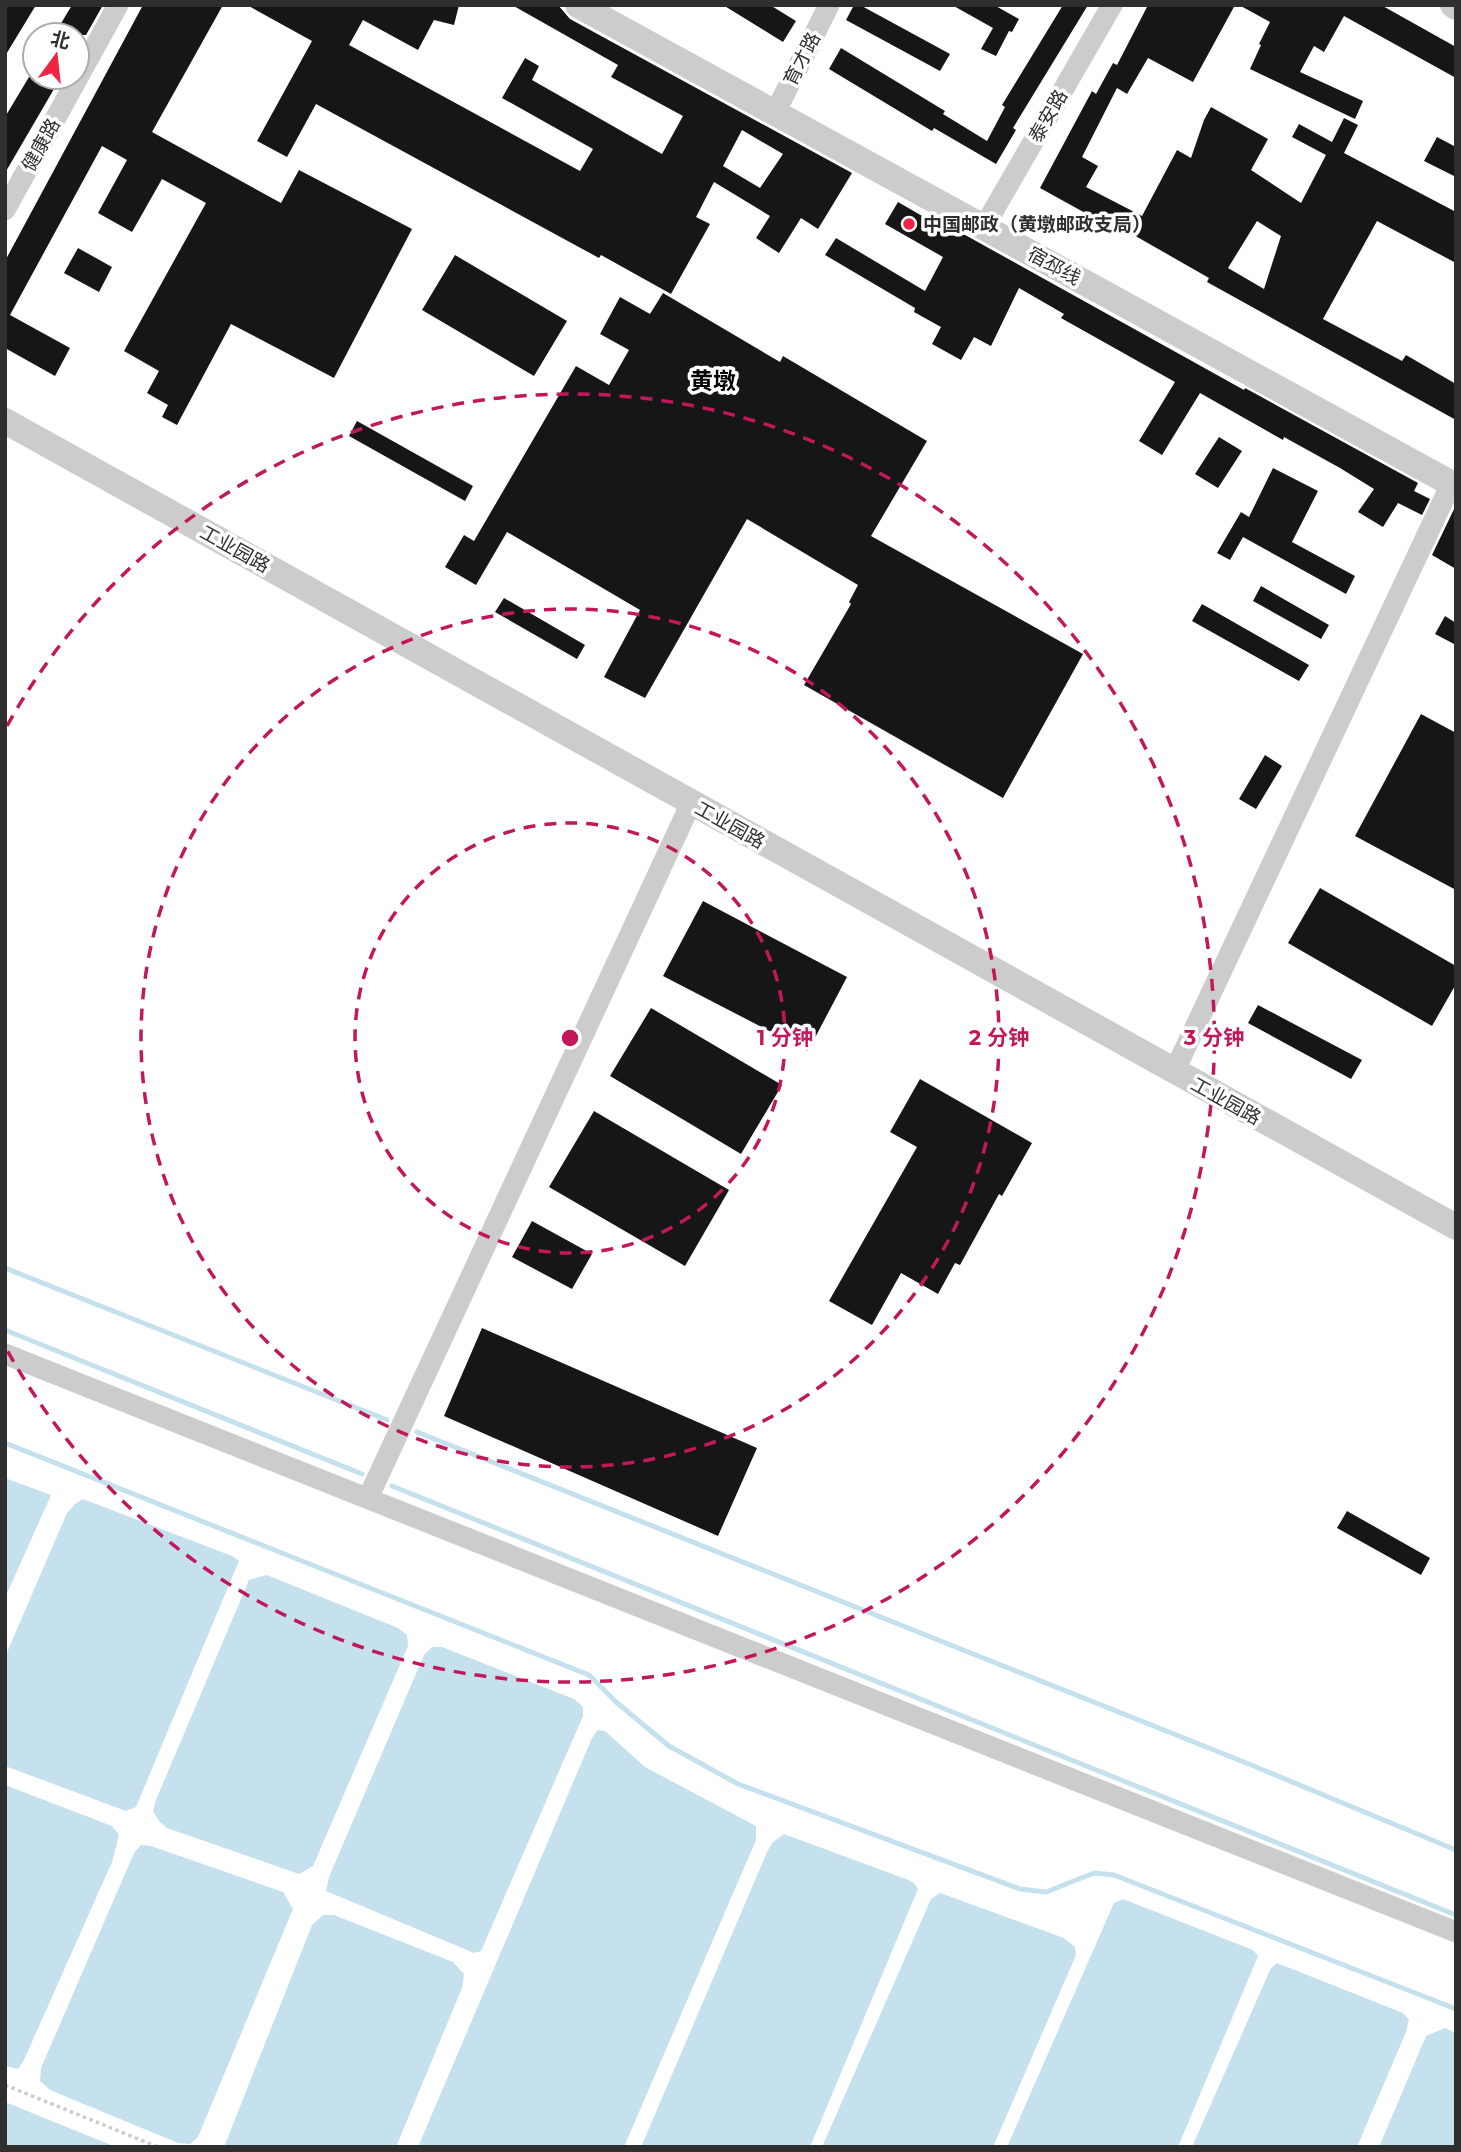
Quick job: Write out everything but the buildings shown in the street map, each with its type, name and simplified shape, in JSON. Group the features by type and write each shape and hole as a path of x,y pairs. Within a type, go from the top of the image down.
{"street":[{"name":"健康路","path":"5,210 118,5"},
{"name":"宿邳线","path":"578,5 1453,485"},
{"name":"育才路","path":"775,113 829,5"},
{"name":"泰安路","path":"984,228 1112,5"},
{"name":"工业园路","path":"5,421 1456,1227"},
{"path":"1174,1072 1453,485"},
{"path":"368,1499 691,803"},
{"path":"5,1354 1456,1932"}],"path":[{"path":"5,2085 158,2147"}],"water":[{"path":"5,1478 51,1495 5,1598"},
{"path":"83,1499 239,1561 136,1807 126,1811 5,1766 5,1657 67,1513"},
{"path":"267,1575 398,1628 407,1635 408,1646 313,1866 299,1874 167,1828 153,1811 249,1580"},
{"path":"432,1647 442,1647 574,1699 583,1707 583,1716 481,1951 474,1953 326,1891 329,1877 424,1655"},
{"path":"598,1730 605,1731 645,1767 756,1826 756,1840 624,2147 418,2147 592,1738"},
{"path":"5,1785 112,1826 119,1835 112,1862 18,2069 5,2066"},
{"path":"784,1834 906,1879 918,1889 810,2147 641,2147 768,1850 773,1842"},
{"path":"141,1845 151,1846 283,1892 293,1909 198,2137 190,2144 178,2143 50,2090 40,2081 41,2068 134,1853"},
{"path":"940,1893 1064,1938 1075,1947 1076,1955 993,2147 822,2147 931,1899"},
{"path":"1123,1899 1253,1950 1258,1956 1178,2147 1007,2147 1114,1903"},
{"path":"323,1915 334,1915 453,1962 464,1974 462,1988 396,2147 224,2147 312,1925"},
{"path":"1277,1963 1403,2013 1409,2020 1357,2147 1192,2147 1271,1968"},
{"path":"1445,2028 1456,2033 1456,2147 1379,2147 1426,2036"},
{"path":"5,2102 116,2147 5,2147"}],"waterway":[{"path":"5,1268 387,1420"},
{"path":"5,1330 362,1474"},
{"path":"417,1432 1244,1762 1456,1850"},
{"path":"5,1443 589,1675 616,1702 669,1746 738,1784 1020,1889 1046,1892 1094,1873 1114,1875 1456,2009"},
{"path":"392,1486 1456,1915"}],"place":[{"name":"中国邮政（黄墩邮政支局）","path":"909,224"}],"district":[{"name":"黄墩","path":"713,381"}]}
